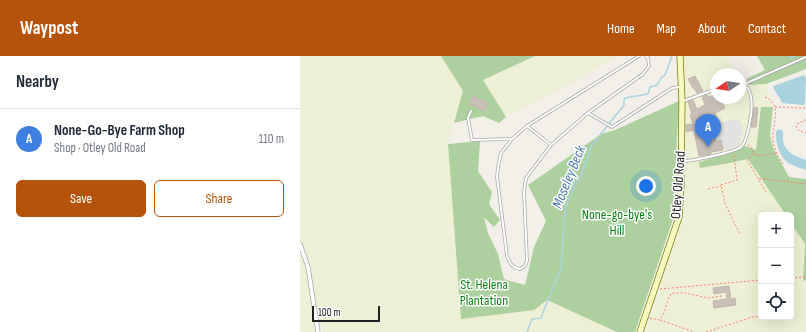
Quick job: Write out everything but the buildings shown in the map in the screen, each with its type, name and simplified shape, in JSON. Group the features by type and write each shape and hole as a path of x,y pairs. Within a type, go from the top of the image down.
{"street":[{"name":"Otley Old Road","path":"640,332 679,217 682,101 680,56"},
{"path":"300,244 308,266 318,332"}],"lane":[{"path":"639,56 528,126 512,139 501,154 497,177 507,256 513,267 520,269 525,266 527,261 524,192 526,178 551,145 588,114 643,74 649,66 648,58 646,56"},
{"path":"746,84 806,57"},
{"path":"588,114 612,127 672,88 682,86"},
{"path":"681,162 701,159 734,150 742,146 746,138 752,109 750,92 746,87"},
{"path":"682,101 710,91"},
{"path":"471,111 468,118 472,140 512,139"},
{"path":"528,126 551,145"}],"path":[{"path":"764,97 771,100 775,107 776,118 773,136 777,153 783,164"},
{"path":"775,107 806,108"},
{"path":"806,120 797,124 796,126 801,132 806,133"},
{"path":"743,144 751,147 754,153 760,156 777,153"},
{"path":"708,189 737,180 734,150"},
{"path":"754,153 747,160 766,192"},
{"path":"759,179 806,184"},
{"path":"721,185 725,204 740,234"},
{"path":"794,278 805,277"},
{"path":"654,289 758,280"},
{"path":"659,320 662,317 668,297 672,293 685,293 708,298 722,296"},
{"path":"645,316 694,332"},
{"path":"706,332 758,316"}],"green space":[{"path":"300,56 441,56 463,91 448,144 461,319 534,310 547,300 617,332 322,332 308,258 300,237"},
{"path":"441,56 535,56 483,80 506,117 499,123 483,116 454,123 463,91"},
{"path":"535,56 617,56 585,76 506,117 483,80"},
{"path":"683,56 728,56 733,68 710,68 710,104 746,104 746,85 766,84 773,107 761,107 756,150 745,146 739,150 699,162 700,168 730,163 747,158 784,212 758,212 758,320 794,320 794,228 805,244 803,281 806,280 806,332 646,332 660,292 658,287 678,231 684,207 687,95"},
{"path":"757,56 806,56 806,69 766,84 749,85 746,79 765,70"},
{"path":"679,101 675,174 677,200 673,219 635,332 617,332 547,300 534,310 461,319 448,144 480,141 478,171 492,192 489,204 500,220 494,227 484,217 488,233 498,254 504,279 525,285 534,247 546,221 528,185 601,134 615,130"},
{"path":"761,107 773,107 770,135 773,148 789,177 806,179 806,280 803,281 805,244 794,228 794,212 784,212 748,159 700,168 699,162 739,150 745,146 756,150"},
{"path":"300,253 305,266 315,332 300,332"}],"shaded area":[{"path":"738,119 743,126 740,144 736,147 723,150 721,141 716,142 712,124"}],"water":[{"path":"804,75 806,78 805,104 782,103 773,86"},
{"path":"779,129 783,131 784,144 788,151 806,160 806,170 788,163 782,156 776,139 776,131"}],"waterway":[{"name":"Moseley Beck","path":"527,332 532,319 541,318 561,268 565,208 575,182 579,181 592,145 624,105 625,98 648,94 650,87 657,85 661,78 665,75 672,56"},
{"name":"Moseley Beck","path":"789,56 791,58 794,56"}],"place":[{"name":"None-Go-Bye Farm Shop","path":"708,147"}],"park label":[{"name":"None-go-bye's Hill","path":"617,222"},
{"name":"St. Helena Plantation","path":"484,292"}]}
